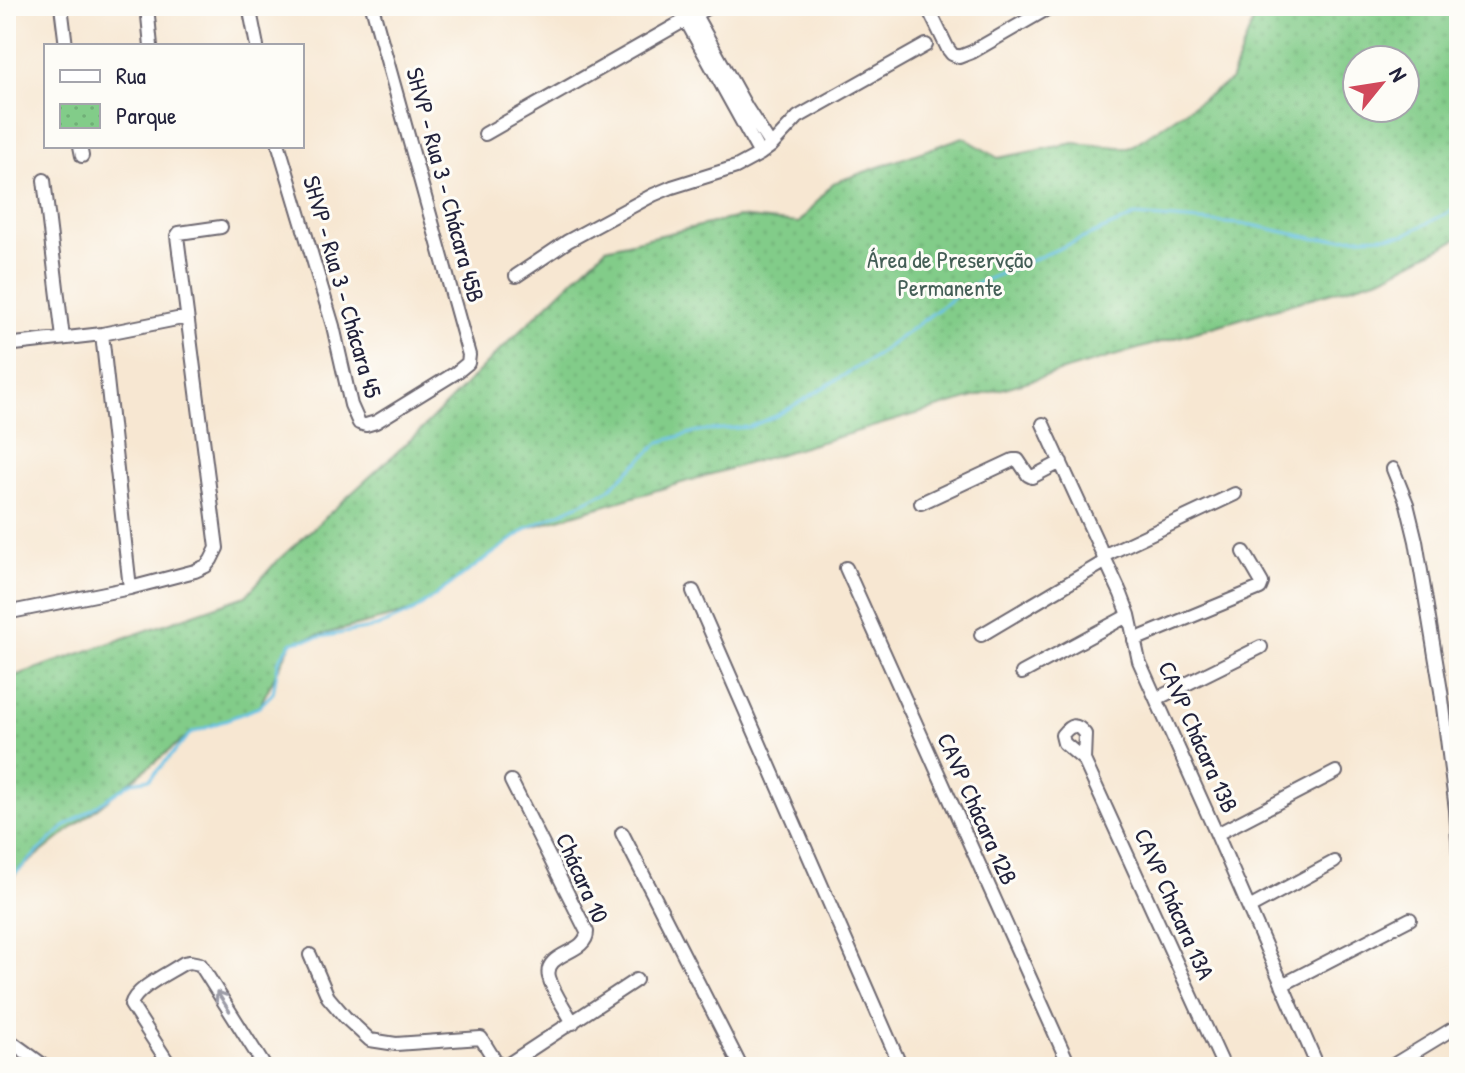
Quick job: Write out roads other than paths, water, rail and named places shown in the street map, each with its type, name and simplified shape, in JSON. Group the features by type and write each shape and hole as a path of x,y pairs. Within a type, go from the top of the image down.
{"street":[{"path":"61,6 66,44"},
{"path":"147,6 151,44"},
{"path":"249,6 257,44"},
{"name":"SHVP - Rua 3 - Chácara 45B","path":"372,6 469,355 468,363 457,372"},
{"path":"678,6 690,13 765,150"},
{"path":"485,134 690,13 710,6"},
{"path":"927,6 948,49 959,57 1052,6"},
{"path":"516,276 568,241 653,195 736,167 765,150 798,117 926,45"},
{"name":"SHVP - Rua 3 - Chácara 45","path":"280,148 333,326 351,405 359,423 366,425 376,422 457,372"},
{"path":"44,180 63,338"},
{"path":"6,613 130,588 195,571 211,560 217,548 177,236 179,233 221,227"},
{"path":"6,345 102,334 187,317"},
{"path":"102,334 130,588"},
{"name":"CAVP Chácara 13B","path":"1043,424 1105,558 1129,615 1136,652 1318,1067"},
{"path":"921,503 1013,460 1018,460 1032,477 1061,462"},
{"path":"1393,469 1407,504 1416,541 1441,691 1459,855"},
{"path":"981,635 1105,558 1235,494"},
{"path":"1134,640 1260,588 1262,583 1244,552"},
{"name":"CAVP Chácara 12B","path":"846,568 1070,1067"},
{"path":"693,591 901,1067"},
{"path":"1022,673 1129,615"},
{"path":"1156,699 1261,647"},
{"name":"CAVP Chácara 13A","path":"1084,760 1224,1067"},
{"path":"1217,834 1336,772"},
{"name":"Chácara 10","path":"511,781 587,932 586,940 580,946 553,962 548,970 554,989 573,1023"},
{"path":"622,833 741,1067"},
{"path":"1249,908 1334,862"},
{"path":"1282,985 1410,919"},
{"path":"310,955 328,997 370,1040 396,1044 481,1038 502,1067 636,980"},
{"path":"171,1067 131,1005 138,992 190,962 200,964 265,1067"},
{"path":"1390,1067 1459,1025"},
{"path":"6,1038 46,1067"}],"waterway":[{"path":"6,878 18,871 63,828 132,782 150,779 190,734 259,707 273,693 279,660 292,642 377,627 414,611 528,528 607,491 660,442 698,431 749,427 778,415 871,359 967,288 1135,216 1252,225 1317,239 1404,235 1459,207"}],"park label":[{"name":"Área de Preservção Permanente","path":"950,274"}]}
